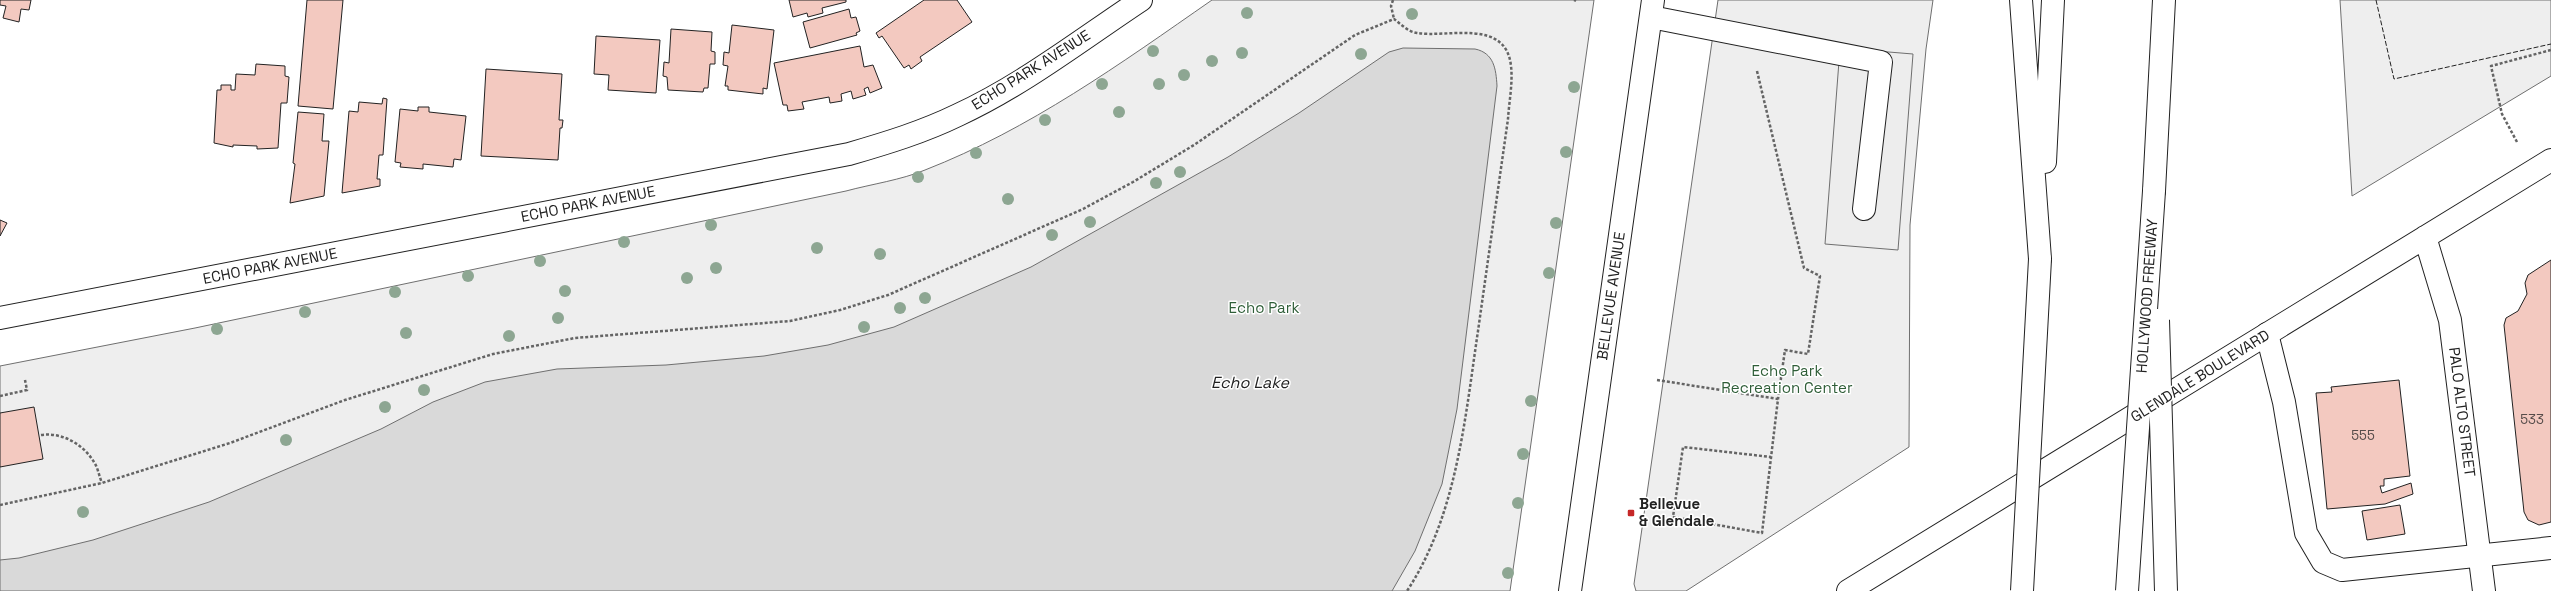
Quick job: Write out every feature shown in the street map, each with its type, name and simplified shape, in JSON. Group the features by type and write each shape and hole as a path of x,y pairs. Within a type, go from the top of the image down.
{"main road":[{"name":"ECHO PARK AVENUE","path":"0,318 841,155 903,139 959,115 1004,91 1141,0"},
{"path":"2021,0 2040,259"},
{"path":"2022,591 2053,0"},
{"name":"HOLLYWOOD FREEWAY","path":"2127,591 2154,191 2164,0"},
{"path":"1652,8 1749,35 1881,62 1864,209"},
{"name":"BELLEVUE AVENUE","path":"1570,591 1652,8"},
{"name":"GLENDALE BOULEVARD","path":"1848,591 2542,165"},
{"path":"2154,191 2166,591"},
{"name":"PALO ALTO STREET","path":"2425,237 2450,320 2484,591"},
{"path":"2267,334 2284,402 2306,533 2323,562 2342,570 2551,548"}],"path":[{"path":"1393,0 1391,6 1394,19 1405,28 1417,33 1486,34 1502,44 1511,65 1508,119 1461,449 1440,523 1417,576 1407,591"},
{"path":"0,505 102,483 230,444 344,400 493,354 575,338 790,321 840,310 888,295 1083,209 1133,182 1194,145 1355,35 1394,19"},
{"path":"1749,35 1804,268 1820,276 1808,354 1785,350 1762,532 1673,517 1683,447 1771,457"},
{"path":"2542,165 2502,114 2491,66 2551,50"},
{"path":"0,396 27,390 25,380"},
{"path":"1657,380 1778,399"},
{"path":"41,435 49,434 72,440 94,462 102,483"}],"green space":[{"name":"Echo Park","path":"1212,0 1594,0 1510,591 0,591 0,366 195,328 846,191 906,177 964,154 1038,115 1143,48"},
{"name":"Echo Park Recreation Center","path":"1718,0 1933,0 1926,49 1910,225 1909,447 1686,591 1636,591 1634,584"},
{"path":"2340,0 2551,0 2551,76 2352,196"}],"shaded area":[{"path":"1840,48 1913,54 1898,250 1825,244"}],"water":[{"name":"Echo Lake","path":"1403,48 1475,49 1481,51 1490,58 1493,63 1497,86 1457,409 1442,484 1415,551 1392,591 0,591 0,560 19,558 93,540 209,502 381,429 433,402 485,382 557,369 666,365 764,356 828,345 894,327 1031,267 1228,157 1299,113 1389,52"}],"building":[{"path":"0,0 31,0 29,10 21,9 19,22 3,18 6,6 0,5"},
{"path":"307,0 343,0 333,109 298,106"},
{"path":"789,0 846,0 846,2 822,8 823,13 808,17 807,13 793,17"},
{"path":"924,0 957,0 972,22 920,57 922,61 911,69 909,65 904,68 882,36 879,38 876,33"},
{"path":"849,9 851,18 856,17 860,31 856,33 857,35 810,48 803,22"},
{"path":"732,25 774,30 767,89 763,88 763,94 728,90 728,86 725,86 728,66 723,65 724,52 729,53"},
{"path":"671,29 712,32 711,51 715,52 715,64 710,64 708,88 704,88 703,92 668,90 667,77 663,76 664,62 669,63"},
{"path":"596,36 660,40 656,93 608,90 609,75 594,74"},
{"path":"860,46 864,67 873,65 882,88 870,93 868,87 864,89 866,95 853,99 851,91 841,94 842,101 830,103 829,97 802,102 804,109 788,111 787,105 783,105 774,63"},
{"path":"256,64 285,66 285,76 289,77 287,103 281,103 278,148 257,149 257,146 233,145 233,147 214,143 217,90 221,90 221,85 231,85 231,90 235,90 236,74 255,75"},
{"path":"486,69 562,74 559,120 563,120 562,128 560,128 558,160 481,156"},
{"path":"383,98 387,99 383,155 379,155 377,179 380,179 380,186 342,193 349,111 358,112 359,102 382,104"},
{"path":"418,107 429,107 429,112 466,116 461,160 454,159 453,167 423,164 423,169 400,167 401,163 395,162 400,109 418,111"},
{"path":"298,112 324,114 322,141 329,141 324,196 290,203 295,164 293,163"},
{"path":"0,220 7,223 0,236"},
{"path":"2551,260 2551,522 2539,525 2528,520 2524,512 2504,325 2506,318 2518,311 2527,294 2525,283 2528,275"},
{"path":"2399,380 2410,476 2384,479 2384,486 2380,486 2382,493 2411,483 2413,494 2385,504 2327,509 2316,393 2332,392 2331,387"},
{"path":"34,407 43,459 0,467 0,413"},
{"path":"2400,505 2405,534 2367,540 2362,511"}],"fence":[{"path":"2376,0 2394,79 2551,44"}],"place":[{"name":"Bellevue & Glendale","path":"1631,513"}]}
